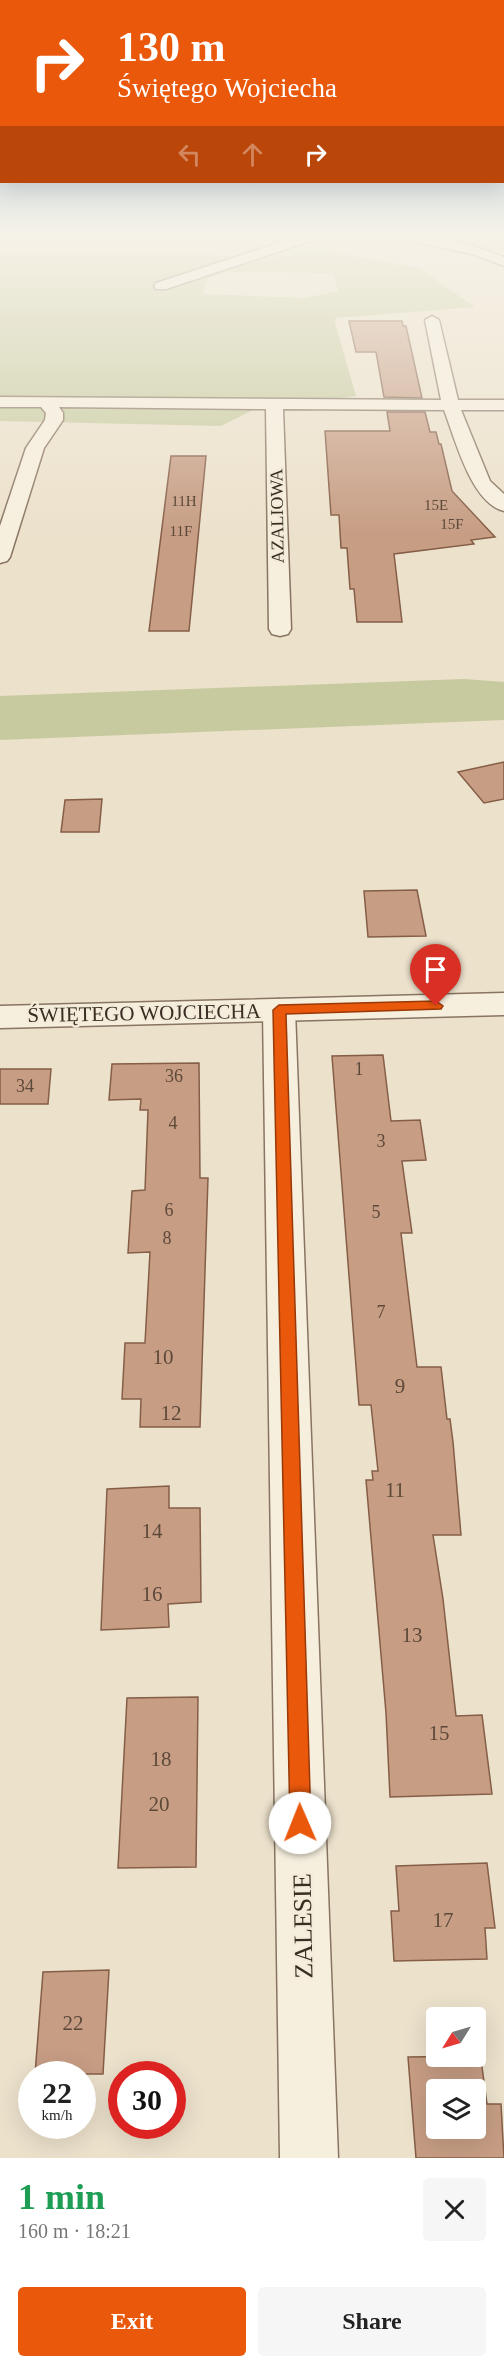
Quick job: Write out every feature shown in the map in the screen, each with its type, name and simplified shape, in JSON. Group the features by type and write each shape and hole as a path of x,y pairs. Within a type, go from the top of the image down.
{"street":[{"path":"435,334 451,405 482,483 504,505"},
{"path":"0,557 35,448 54,420 55,412 45,401"},
{"path":"0,402 504,405"},
{"name":"AZALIOWA","path":"274,403 280,630"},
{"name":"ŚWIĘTEGO WOJCIECHA","path":"0,1017 504,1004"},
{"name":"ZALESIE","path":"279,1010 309,2158"}],"green space":[{"path":"0,334 338,334 356,396 259,407 221,426 0,421"},
{"path":"464,679 504,682 504,720 0,740 0,696"}],"building":[{"path":"352,334 408,334 422,398 384,397 376,352 356,352"},
{"path":"387,412 425,412 430,432 436,432 439,444 441,444 452,491 495,537 471,540 474,544 394,554 402,622 357,622 354,589 350,589 347,548 341,548 339,515 331,515 325,431 390,431"},
{"path":"171,456 206,456 189,631 149,631"},
{"path":"504,762 504,799 484,803 458,772"},
{"path":"102,799 99,832 61,832 65,800"},
{"path":"417,890 426,936 368,937 364,891"},
{"path":"383,1055 391,1121 420,1120 426,1160 402,1161 412,1233 401,1233 417,1367 441,1367 447,1419 450,1419 453,1442 461,1535 433,1535 443,1599 456,1716 482,1715 492,1794 390,1797 386,1713 366,1480 373,1480 372,1471 378,1471 371,1405 359,1405 332,1056"},
{"path":"199,1063 200,1178 208,1178 200,1427 140,1427 141,1399 122,1399 125,1343 145,1343 150,1252 128,1253 132,1191 145,1190 148,1110 140,1110 141,1099 109,1100 112,1064"},
{"path":"0,1069 51,1069 48,1104 0,1104"},
{"path":"169,1486 169,1508 200,1508 201,1602 168,1604 169,1627 101,1630 107,1489"},
{"path":"198,1697 196,1867 118,1868 127,1698"},
{"path":"487,1863 495,1928 485,1928 487,1959 394,1961 391,1911 399,1911 396,1866"},
{"path":"109,1970 103,2074 96,2074 96,2061 36,2061 43,1972"},
{"path":"408,2057 426,2057 426,2067 482,2067 484,2079 426,2079 426,2139 486,2139 486,2097 487,2104 501,2104 504,2158 416,2158"}],"route":[{"path":"300,1823 279,1010 436,1006"}]}
